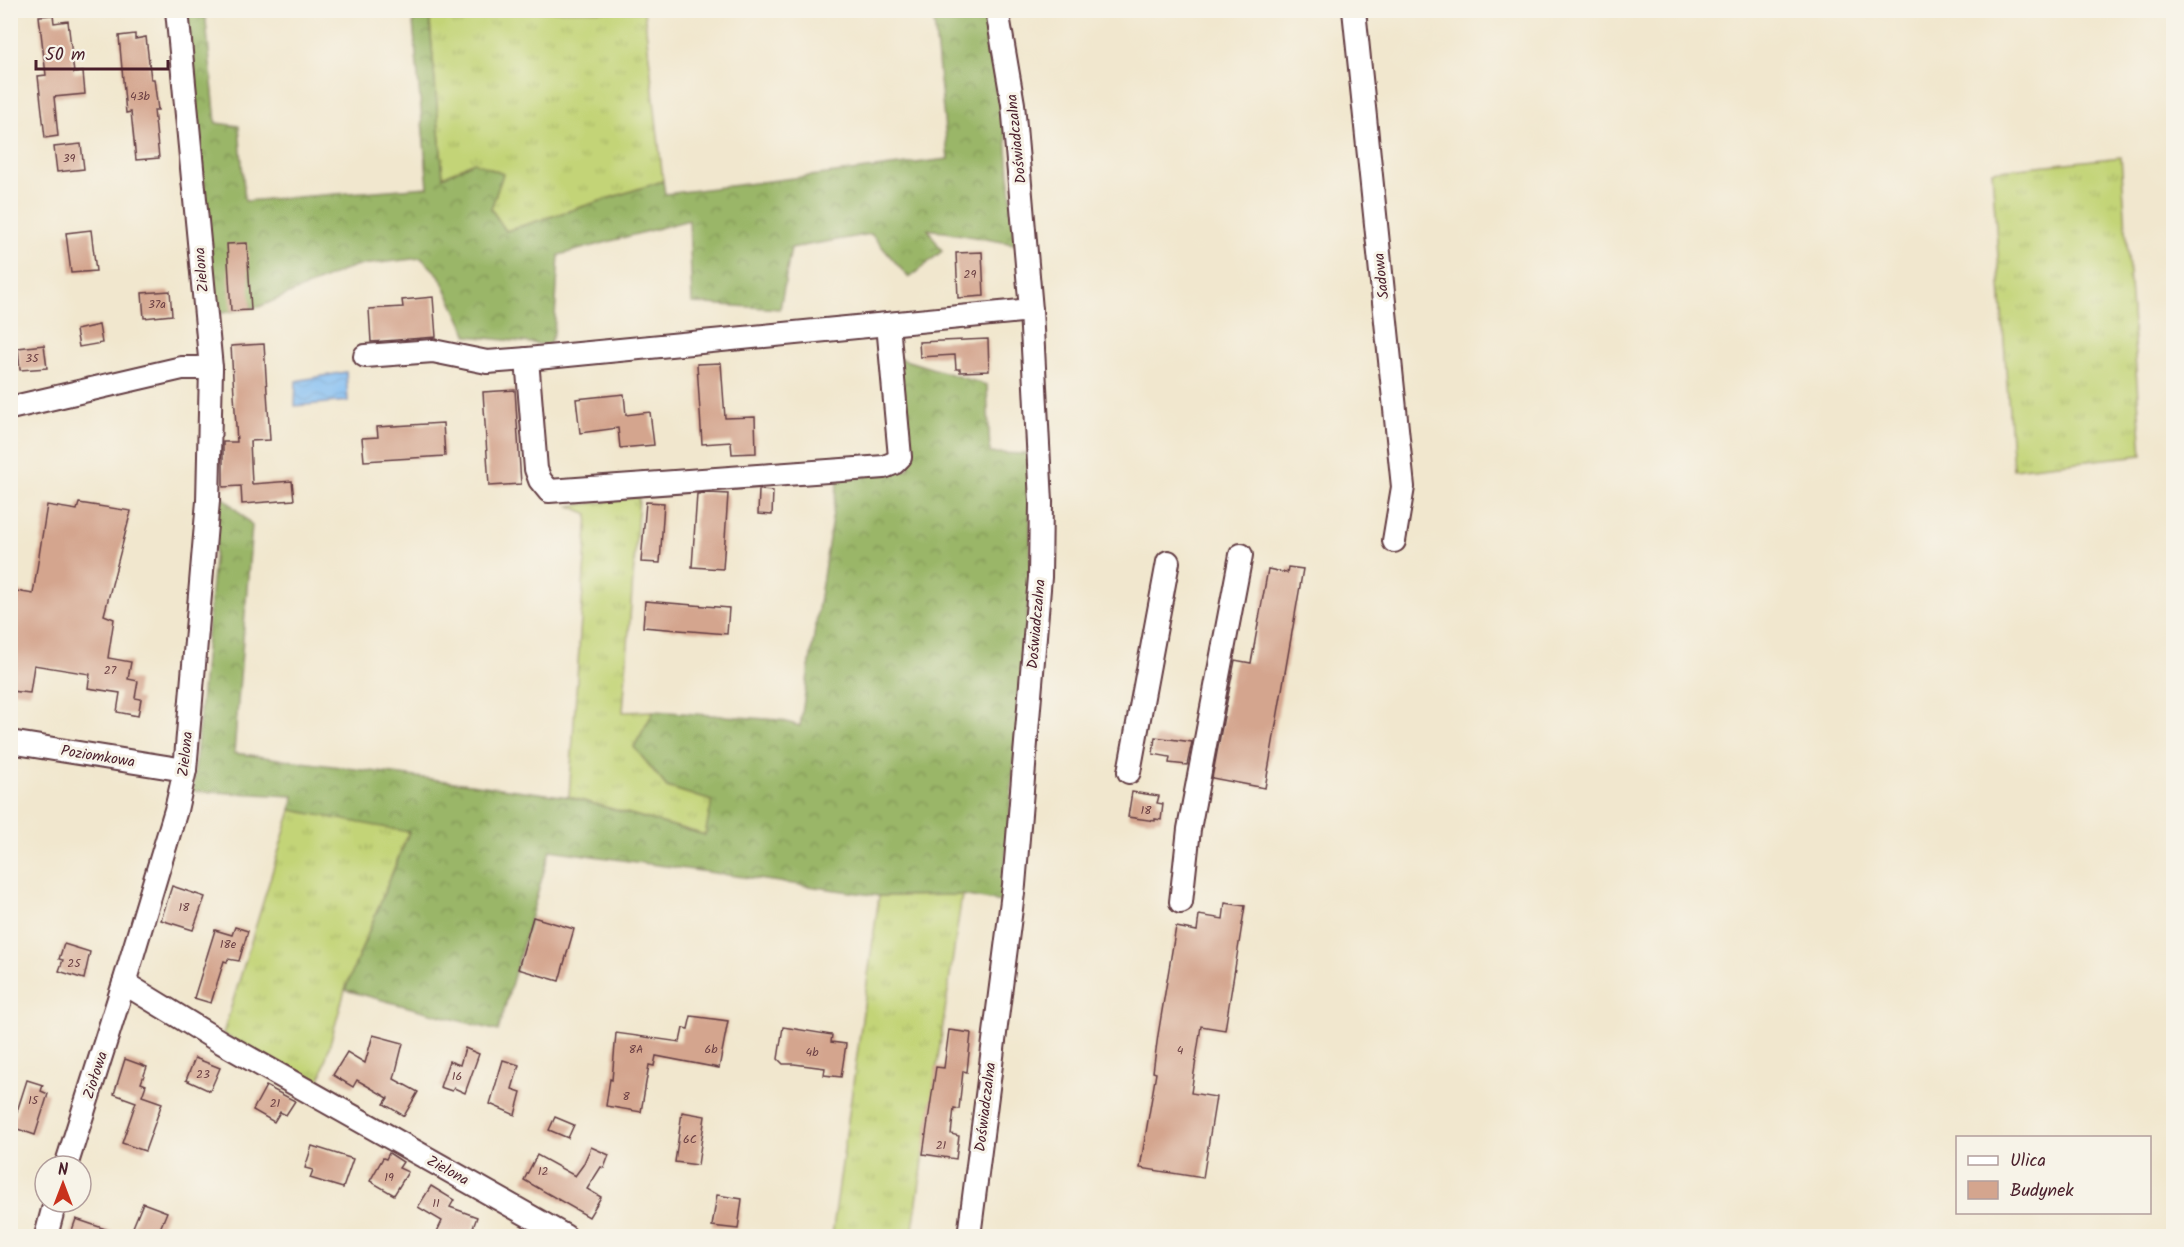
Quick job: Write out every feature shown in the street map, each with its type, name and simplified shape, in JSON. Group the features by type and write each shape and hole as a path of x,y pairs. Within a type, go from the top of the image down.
{"street":[{"name":"Zielona","path":"177,10 211,368 208,501 184,770 176,810 124,984 219,1041 565,1236"},
{"name":"Doświadczalna","path":"969,1236 1014,885 1040,577 1041,502 1031,310 1013,104 997,10"},
{"name":"Sadowa","path":"1353,10 1403,487 1394,541"},
{"path":"365,356 433,351 487,362 1031,310"},
{"path":"527,359 536,469 540,480 549,491 884,467 894,463 900,457 901,448 888,324"},
{"path":"10,408 182,368 211,368"},
{"path":"1181,903 1189,829 1241,555"},
{"path":"1129,772 1168,562"},
{"name":"Poziomkowa","path":"10,742 184,770"},
{"name":"Ziołowa","path":"70,1154 124,984"},
{"path":"45,1236 51,1214"}],"green space":[{"path":"187,11 205,11 216,123 239,126 245,201 428,187 412,11 429,11 443,177 474,162 503,174 491,209 506,231 663,181 665,194 948,159 933,11 986,11 1003,101 1015,244 928,229 942,251 909,278 871,234 791,248 780,309 692,303 689,220 559,255 554,333 549,345 468,336 439,275 421,258 354,266 259,307 216,314"},
{"path":"429,11 644,11 663,181 506,231 491,209 443,177"},
{"path":"2121,157 2142,455 2013,469 1992,171"},
{"path":"898,358 987,385 990,453 1029,454 1031,570 1002,902 962,895 879,896 550,850 498,1031 345,990 409,832 291,810 294,796 193,791 220,494 252,525 234,753 569,797 705,835 712,801 667,787 634,747 654,711 780,720 800,726 838,480 909,469"},
{"path":"639,497 623,712 654,711 634,747 667,787 713,801 705,835 569,797 588,514 570,506"},
{"path":"291,810 409,831 345,990 318,1087 223,1034"},
{"path":"962,895 912,1236 832,1236 879,896"}],"water":[{"path":"346,372 348,401 295,406 296,381"}],"building":[{"path":"53,15 54,23 68,21 74,73 83,72 85,94 54,97 58,136 45,138 38,76 46,75 39,16"},
{"path":"135,34 135,39 146,37 151,79 154,79 158,110 154,110 159,158 136,160 131,112 126,113 119,36"},
{"path":"81,144 84,169 57,172 54,147"},
{"path":"91,230 96,271 71,273 66,233"},
{"path":"247,243 251,310 231,311 227,244"},
{"path":"982,252 984,296 958,298 956,253"},
{"path":"170,291 172,315 144,318 142,293"},
{"path":"433,297 436,337 371,342 369,309 403,307 402,300"},
{"path":"99,325 102,343 79,347 76,330"},
{"path":"988,339 989,371 960,372 960,369 956,369 955,355 920,357 919,342"},
{"path":"264,344 270,440 250,441 252,484 292,481 294,500 242,504 241,486 223,487 223,442 237,442 231,346"},
{"path":"44,345 47,368 20,370 18,348"},
{"path":"721,363 725,418 755,417 756,453 732,454 731,442 702,444 697,364"},
{"path":"515,390 521,484 489,486 483,392"},
{"path":"624,394 626,415 650,412 654,445 620,448 618,428 580,433 576,399"},
{"path":"443,423 445,456 364,461 362,438 378,437 377,427"},
{"path":"759,490 773,491 772,515 758,514"},
{"path":"697,494 728,494 723,569 692,567"},
{"path":"646,502 664,503 660,563 641,562"},
{"path":"79,503 131,511 104,615 114,619 108,658 131,662 128,679 138,681 135,698 141,699 138,716 117,712 120,693 88,688 90,674 34,665 30,693 10,691 10,590 33,594 47,505 77,510"},
{"path":"1288,567 1303,569 1265,788 1212,778 1235,660 1251,663 1268,569 1287,573"},
{"path":"645,601 729,608 727,634 643,627"},
{"path":"1155,737 1192,742 1187,765 1169,763 1170,757 1153,754"},
{"path":"1132,792 1159,796 1157,803 1163,804 1161,820 1128,817"},
{"path":"172,886 205,897 193,930 161,920"},
{"path":"1225,903 1245,906 1225,1030 1201,1026 1191,1093 1216,1097 1203,1178 1140,1168 1156,1073 1153,1072 1158,1035 1176,927 1197,931 1199,915 1223,919"},
{"path":"533,917 574,929 559,981 518,969"},
{"path":"235,927 248,931 239,961 228,959 227,962 224,961 211,1003 194,998 215,930 232,935"},
{"path":"64,944 90,952 84,979 59,971 63,960 59,959"},
{"path":"691,1016 728,1021 719,1068 656,1056 654,1066 649,1065 641,1112 606,1106 610,1079 612,1080 616,1033 680,1042 683,1028 688,1029"},
{"path":"783,1027 832,1035 831,1042 846,1044 841,1077 824,1075 825,1068 783,1064 778,1059"},
{"path":"949,1030 971,1033 967,1072 963,1071 959,1109 954,1108 951,1134 959,1136 956,1159 923,1154 936,1067 944,1068"},
{"path":"373,1035 403,1043 394,1079 418,1092 404,1116 384,1104 388,1098 364,1084 357,1080 353,1087 333,1075 347,1052 365,1063"},
{"path":"465,1048 479,1054 465,1093 454,1088 452,1091 440,1087 449,1061 460,1065"},
{"path":"195,1058 220,1068 210,1091 186,1080"},
{"path":"125,1059 147,1067 141,1083 146,1085 142,1096 162,1103 145,1151 122,1143 136,1102 114,1094"},
{"path":"503,1060 519,1065 512,1089 521,1092 515,1115 490,1104"},
{"path":"27,1080 43,1085 41,1091 48,1094 35,1135 12,1127"},
{"path":"266,1086 295,1101 286,1115 280,1112 274,1122 253,1110"},
{"path":"682,1112 705,1116 698,1165 675,1162"},
{"path":"555,1117 574,1125 568,1138 549,1130"},
{"path":"312,1146 353,1159 343,1188 310,1178 313,1170 305,1168"},
{"path":"591,1147 609,1155 604,1168 601,1167 587,1189 601,1197 589,1217 524,1180 537,1155 575,1176"},
{"path":"389,1153 403,1162 399,1168 408,1172 394,1195 370,1181 383,1158 386,1159"},
{"path":"431,1186 454,1200 450,1207 477,1217 470,1236 435,1236 442,1221 418,1207"},
{"path":"717,1195 742,1199 738,1229 712,1226"},
{"path":"143,1203 167,1212 157,1236 133,1227"},
{"path":"76,1219 120,1234 119,1236 70,1236"}]}
